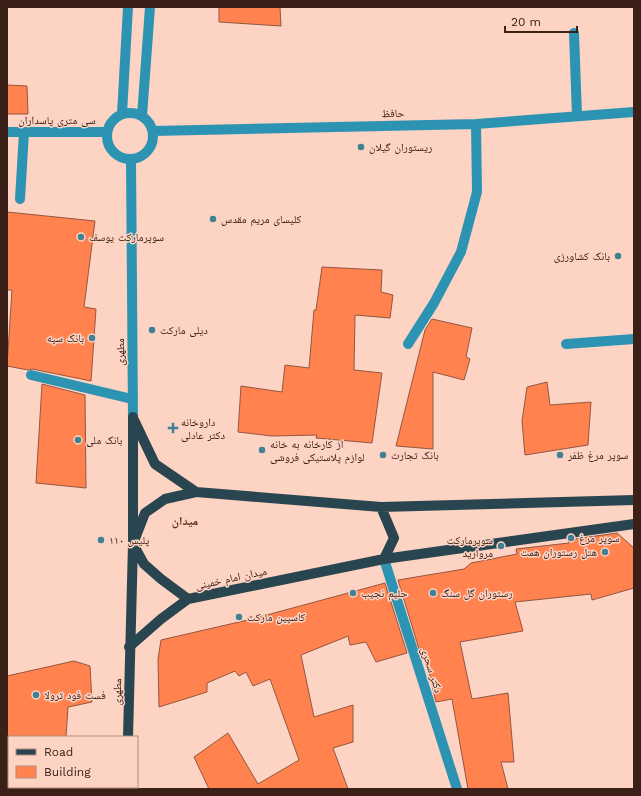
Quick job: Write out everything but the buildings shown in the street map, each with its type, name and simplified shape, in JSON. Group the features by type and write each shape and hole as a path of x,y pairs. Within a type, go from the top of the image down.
{"main road":[{"path":"133,417 155,464 196,492"},
{"name":"مطهری","path":"128,736 129,647 133,544 133,417"},
{"path":"133,544 145,513 165,499 196,492 382,507 634,500"},
{"path":"382,507 394,538 384,559"},
{"name":"میدان امام خمینی","path":"133,544 144,564 188,599 384,559 634,524"},
{"path":"129,647 161,618 188,599"}],"street":[{"path":"122,114 128,7"},
{"path":"142,116 150,7"},
{"path":"574,33 577,116"},
{"name":"حافظ","path":"152,131 476,124 634,112"},
{"path":"134,113 142,116 149,123 152,131 152,141 148,150 141,156 131,159 121,157 113,152 108,142 107,132 110,123 122,114 134,113"},
{"path":"408,344 434,303 461,252 477,192 476,124"},
{"name":"سی متری پاسداران","path":"7,132 107,132"},
{"path":"20,200 24,132"},
{"name":"مطهری","path":"131,159 133,417"},
{"path":"566,344 634,339"},
{"path":"31,375 132,399"},
{"name":"دکتر سحری","path":"384,559 457,789"}],"place":[{"name":"ریستوران گیلان","path":"361,147"},
{"name":"کلیسای مریم مقدس","path":"213,219"},
{"name":"سوپرمارکت یوسف","path":"81,237"},
{"name":"بانک کشاورزی","path":"618,256"},
{"name":"دیلی مارکت","path":"152,330"},
{"name":"بانک سپه","path":"92,338"},
{"name":"داروخانه دکتر عادلی","path":"173,428"},
{"name":"بانک ملی","path":"78,440"},
{"name":"از کارخانه به خانه لوازم پلاستیکی فروشی","path":"262,450"},
{"name":"بانک تجارت","path":"383,455"},
{"name":"سوپر مرغ ظفر","path":"560,455"},
{"name":"سوپر مرغ","path":"571,538"},
{"name":"پلیس ۱۱۰","path":"101,540"},
{"name":"سوپرمارکت مروارید","path":"501,546"},
{"name":"هتل رستوران همت","path":"605,552"},
{"name":"حلیم نجیب","path":"353,593"},
{"name":"رستوران گل سنگ","path":"433,593"},
{"name":"کاسپین مارکت","path":"239,617"},
{"name":"فست فود ترولا","path":"36,695"}],"district":[{"name":"میدان","path":"185,521"}]}
